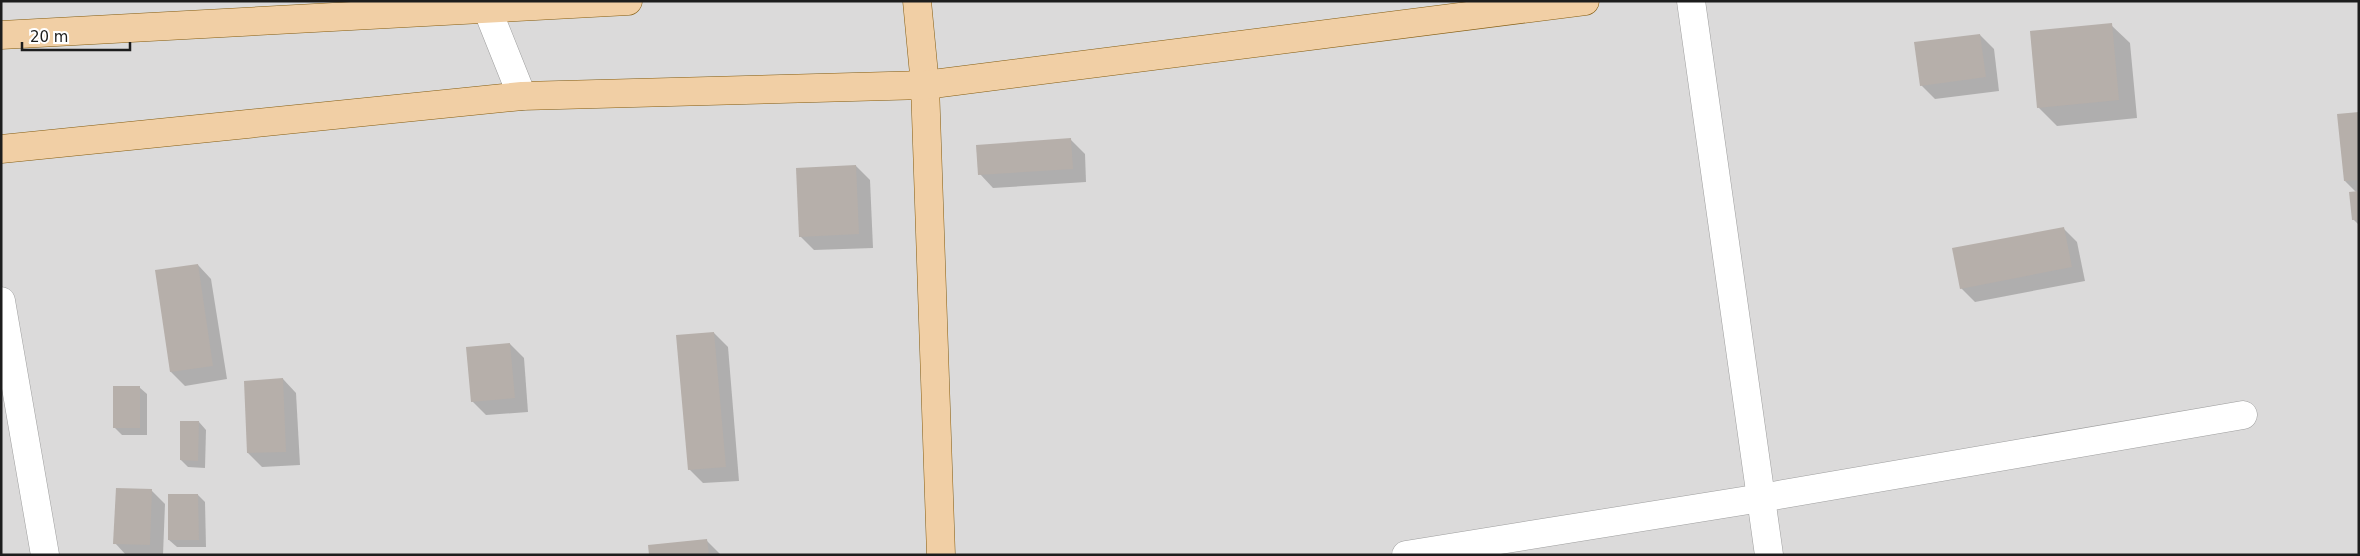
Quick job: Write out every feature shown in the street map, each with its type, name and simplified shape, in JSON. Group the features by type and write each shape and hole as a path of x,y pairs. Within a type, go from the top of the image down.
{"main road":[{"path":"1,35 486,5 628,1"},
{"path":"917,1 926,85 941,555"},
{"path":"1,149 522,96 926,85 1585,1"}],"street":[{"path":"1691,1 1769,555"},
{"path":"486,5 522,96"},
{"path":"1,301 45,555"},
{"path":"1406,555 1761,498 2243,415"}],"shaded area":[{"path":"1,1 2359,1 2359,555 1,555"}],"building":[{"path":"2112,23 2119,100 2037,108 2030,31"},
{"path":"1980,34 1986,77 1920,86 1914,42"},
{"path":"2359,112 2359,180 2344,181 2337,114"},
{"path":"1071,138 1073,169 978,175 976,145"},
{"path":"856,165 859,234 799,237 796,168"},
{"path":"2359,191 2359,220 2352,220 2349,192"},
{"path":"2064,227 2072,267 1960,289 1952,248"},
{"path":"198,264 213,366 170,372 155,270"},
{"path":"714,332 726,467 688,470 676,335"},
{"path":"510,343 515,398 471,402 466,347"},
{"path":"283,378 286,452 247,453 244,381"},
{"path":"113,386 140,386 140,428 113,428"},
{"path":"180,421 199,421 198,461 180,460"},
{"path":"116,488 152,489 150,545 113,544"},
{"path":"168,494 198,494 199,540 168,540"},
{"path":"707,539 709,555 649,555 648,545"}]}
